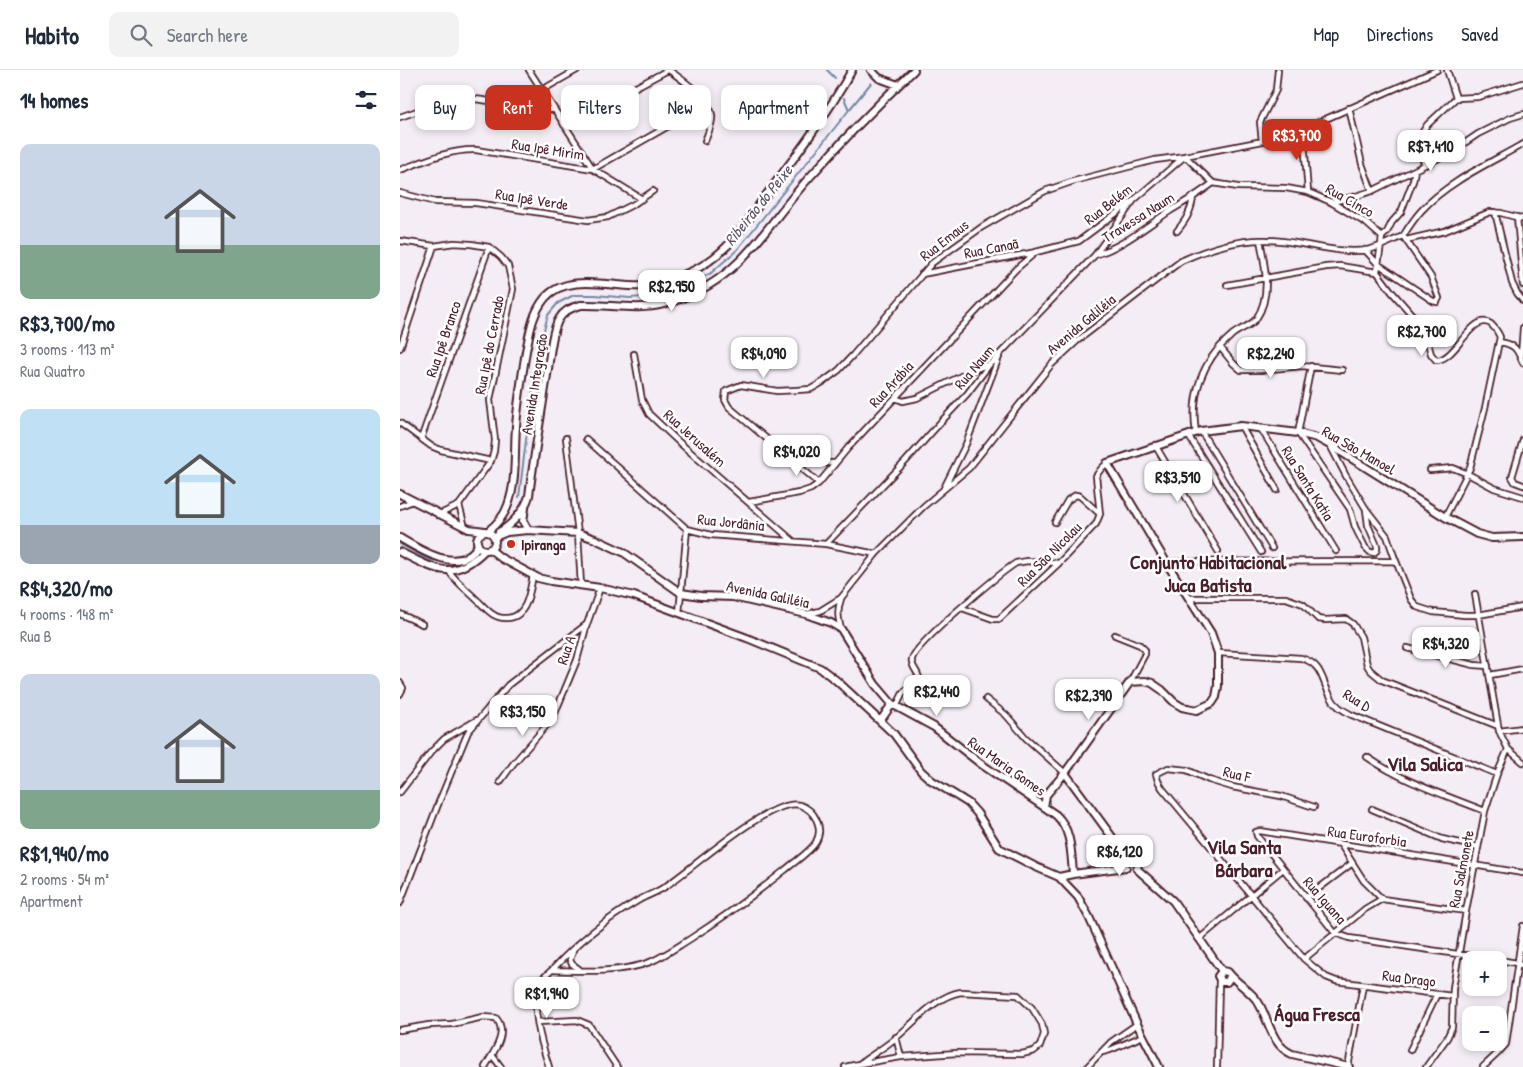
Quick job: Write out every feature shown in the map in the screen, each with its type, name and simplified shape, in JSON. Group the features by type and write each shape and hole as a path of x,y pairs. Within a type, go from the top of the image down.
{"street":[{"path":"529,70 539,85"},
{"path":"551,85 577,70"},
{"path":"639,85 668,70 689,85"},
{"name":"Avenida Integração","path":"486,531 498,523 504,516 512,494 516,427 522,375 531,325 535,314 546,297 563,286 577,284 632,286 660,284 708,263 728,245 780,177 831,105 852,70"},
{"path":"872,70 879,78 898,84"},
{"name":"Avenida Integração","path":"526,506 552,346 558,319 564,312 572,307 581,306 642,308 664,304 690,295 715,283 744,257 810,177 898,84 914,70"},
{"path":"1262,141 1260,122 1276,90 1278,70"},
{"name":"Rua Emaus","path":"787,455 729,407 725,400 726,391 741,385 777,392 811,388 823,382 853,356 921,274 932,263 969,235 1046,191 1119,168 1273,139 1437,70"},
{"path":"1447,70 1456,98"},
{"path":"1425,165 1418,148 1422,133 1427,125 1456,98 1478,96 1523,83"},
{"path":"400,117 452,99 468,98 554,110"},
{"path":"551,105 561,120"},
{"path":"1348,108 1362,164 1372,192"},
{"path":"1331,202 1354,198 1372,192 1453,151 1478,134 1510,118 1523,114"},
{"path":"1303,128 1308,192"},
{"path":"567,130 593,169 642,199"},
{"name":"Rua Ipê Mirim","path":"400,170 466,150 593,169 662,130"},
{"path":"705,141 710,130"},
{"path":"1365,250 1378,264 1433,301 1438,301 1431,276 1404,238 1420,211 1436,197 1468,175 1523,144"},
{"path":"1185,156 1213,183"},
{"name":"Rua Belém","path":"1036,252 1079,241 1134,200 1185,156"},
{"path":"1382,237 1388,232 1392,222 1401,212 1413,181 1415,170"},
{"name":"Rua Cinco","path":"1213,183 1238,187 1286,188 1308,192 1331,202 1366,223 1382,237 1377,272"},
{"name":"Travessa Naum","path":"1096,255 1125,242 1213,183"},
{"name":"Rua Ipê Verde","path":"400,193 436,202 476,203 588,220 608,217 654,191"},
{"name":"Travessa Naum","path":"1177,231 1186,221 1193,198"},
{"name":"Rua Naum","path":"826,544 906,462 968,394 990,364 1096,255 1134,200"},
{"path":"1523,219 1495,212 1512,283 1523,301"},
{"name":"Avenida Galiléia","path":"806,614 820,611 833,605 841,598 876,554 924,506 969,468 1051,365 1077,340 1181,261 1216,247 1266,239 1336,249 1365,250 1404,238 1445,230 1483,214 1495,212"},
{"path":"1517,217 1523,285"},
{"path":"400,240 434,246 471,244 489,247"},
{"path":"1260,240 1266,279 1263,299 1256,320 1237,331 1220,347 1206,365 1202,373 1193,410 1199,432 1272,548"},
{"path":"400,348 434,246"},
{"name":"Rua Ipê Branco","path":"422,439 489,247"},
{"name":"Rua Ipê do Cerrado","path":"459,506 491,461 494,451 495,440 490,400 513,289 508,266 489,247"},
{"name":"Rua Canaã","path":"921,274 1036,252"},
{"name":"Rua Arábia","path":"749,502 799,493 811,489 819,483 895,398 1016,270 1036,252"},
{"path":"1227,285 1326,267 1340,266 1377,272 1421,325 1431,354 1436,360 1446,358 1474,326 1486,322 1494,328 1498,333 1500,342 1468,474 1445,517"},
{"path":"1522,360 1523,328"},
{"path":"1500,342 1511,344 1522,360"},
{"path":"1220,347 1241,370 1255,371 1311,366 1342,370"},
{"name":"Rua Jerusalém","path":"634,354 642,400 649,414 793,542"},
{"path":"942,492 966,444 1001,354"},
{"path":"895,398 903,401 917,398 971,370 990,364"},
{"path":"1311,366 1298,433 1350,509 1358,534 1366,547 1373,553 1377,551 1377,546 1368,525 1366,509"},
{"path":"400,423 441,450 491,461"},
{"name":"Rua São Manoel","path":"1107,463 1155,445 1199,432 1240,426 1298,433 1317,438 1330,445 1445,517 1477,534 1492,538 1523,537"},
{"name":"Rua Santa Katia","path":"1240,426 1277,490"},
{"name":"Rua Santa Katia","path":"1260,427 1336,551"},
{"path":"1188,435 1261,552"},
{"path":"566,438 578,533 580,586"},
{"name":"Rua Jordânia","path":"586,439 687,529 711,535 826,544 876,554"},
{"path":"1523,440 1513,473 1513,479 1517,484 1523,485"},
{"path":"1155,445 1218,551"},
{"path":"1330,445 1366,509 1387,536 1411,599 1417,607 1432,612 1478,615 1523,607"},
{"path":"787,455 824,463 835,463"},
{"path":"787,455 819,483"},
{"path":"1100,514 1096,476 1107,463 1211,633 1218,653 1216,697 1212,703 1197,710 1182,707 1152,683 1144,681 1130,682"},
{"path":"1430,470 1452,468 1494,488 1523,497"},
{"path":"400,494 467,528 486,531 495,536 507,532 528,530 578,533 595,539 623,552 681,594"},
{"path":"1055,522 1068,500 1076,495 1080,496 1100,514"},
{"path":"400,506 413,501"},
{"path":"438,514 459,506 467,528 478,542 488,550 533,576 551,582 600,588 634,596 747,638 820,668 881,720 931,780 968,803 999,848 1059,877 1078,897 1159,1067"},
{"path":"495,536 526,506"},
{"path":"526,506 523,521 528,530"},
{"name":"Rua São Nicolau","path":"962,608 993,619 999,619 1059,563 1096,524 1100,514"},
{"path":"679,613 687,529"},
{"path":"400,538 444,559 455,561 463,560 470,556 480,534 486,531"},
{"path":"400,552 438,570 449,571 464,567 488,550 495,544 495,536"},
{"path":"881,720 903,693 919,679 919,673 912,662 914,653 924,641 1016,563 1027,561 1059,563"},
{"path":"1166,562 1396,561"},
{"path":"449,571 453,578 487,609 501,618 511,618 524,607 533,576"},
{"name":"Rua A","path":"500,782 553,718 577,660 600,588"},
{"name":"Avenida Galiléia","path":"681,594 733,597 806,614 831,623 841,629"},
{"path":"1474,594 1499,729 1508,749 1523,762"},
{"path":"841,598 838,616 841,629"},
{"path":"1189,598 1286,598 1303,604 1318,619 1346,619 1353,624 1361,636 1366,665 1382,680 1499,729 1523,728"},
{"path":"400,614 422,624"},
{"path":"400,902 468,732 508,685 587,624"},
{"name":"Rua Maria Gomes","path":"841,629 874,684 894,706 934,728 1062,821 1069,838 1073,874"},
{"path":"1044,807 1046,795 1065,773 1130,682 1145,650 1140,645 1115,634"},
{"path":"1407,648 1474,665 1488,666"},
{"name":"Rua D","path":"1218,653 1310,660 1321,672 1331,698 1336,705 1352,715 1498,774"},
{"path":"1490,675 1523,669"},
{"path":"400,694 401,685"},
{"path":"986,699 1006,715 1026,738 1065,773 1132,871 1138,868"},
{"path":"400,792 431,752 444,739 478,719"},
{"name":"Rua Salmonete","path":"1426,1067 1447,1038 1452,1027 1452,996 1485,811 1508,749"},
{"path":"1367,757 1406,780 1485,811"},
{"name":"Rua F","path":"1156,774 1168,768 1188,770 1209,780 1232,787 1281,796 1314,807"},
{"name":"Rua Drago","path":"1156,774 1162,788 1304,959 1326,977 1336,981 1363,986 1452,996"},
{"path":"1022,793 1046,795"},
{"path":"549,1067 542,1045 538,1022 536,992 541,981 552,970 575,948 618,914 641,899 665,887 758,818 791,805 800,805 811,811 817,820 819,829 816,842 752,897 674,949 650,962 630,968 552,970"},
{"path":"1372,809 1442,840 1478,847"},
{"name":"Rua Euroforbia","path":"1256,831 1523,872"},
{"name":"Rua Iguana","path":"1256,831 1257,836 1335,933 1349,938 1460,954"},
{"path":"1341,845 1351,864 1364,881 1382,899 1466,910"},
{"path":"1059,877 1127,863 1133,859 1136,860 1138,868 1173,901 1222,971 1228,972 1230,977 1257,1002 1271,1031 1284,1049 1292,1054 1348,1067 1363,986"},
{"path":"1306,898 1351,864"},
{"path":"1199,938 1283,869"},
{"path":"1304,959 1365,909 1382,899"},
{"path":"1483,1067 1506,1044 1523,926"},
{"path":"575,948 570,960 580,970"},
{"name":"Rua Iguana","path":"1507,961 1523,966"},
{"path":"1217,1067 1220,981 1218,974 1222,971"},
{"path":"1220,981 1222,983 1227,982 1230,977"},
{"path":"845,1067 901,1057 957,1052 1022,1054 1034,1051 1040,1046 1044,1034 1042,1024 1032,1008 1018,996 952,993 939,1001 896,1037 859,1064"},
{"path":"1410,1050 1437,994"},
{"path":"400,1030 429,1025 452,1024 483,1017 496,1018 501,1025 502,1034 485,1067"},
{"path":"538,1022 576,1020 589,1025 617,1067"},
{"path":"1087,1067 1117,1036 1137,1024"},
{"path":"1102,1052 1143,1036"},
{"path":"896,1037 901,1057"},
{"path":"492,1055 501,1067"}],"waterway":[{"name":"Ribeirão do Peixe","path":"827,70 835,78"},
{"path":"849,110 871,83"},
{"name":"Ribeirão do Peixe","path":"519,497 530,408 548,315 558,303 574,295 630,298 655,296 682,289 711,273 737,250 849,110 844,98"},
{"name":"Ribeirão do Peixe","path":"400,544 433,562"}],"place":[{"name":"Ipiranga","path":"511,544"}],"district":[{"name":"Conjunto Habitacional Juca Batista","path":"1208,572"},
{"name":"Vila Salica","path":"1425,763"},
{"name":"Vila Santa Bárbara","path":"1244,858"},
{"name":"Água Fresca","path":"1317,1013"}]}
